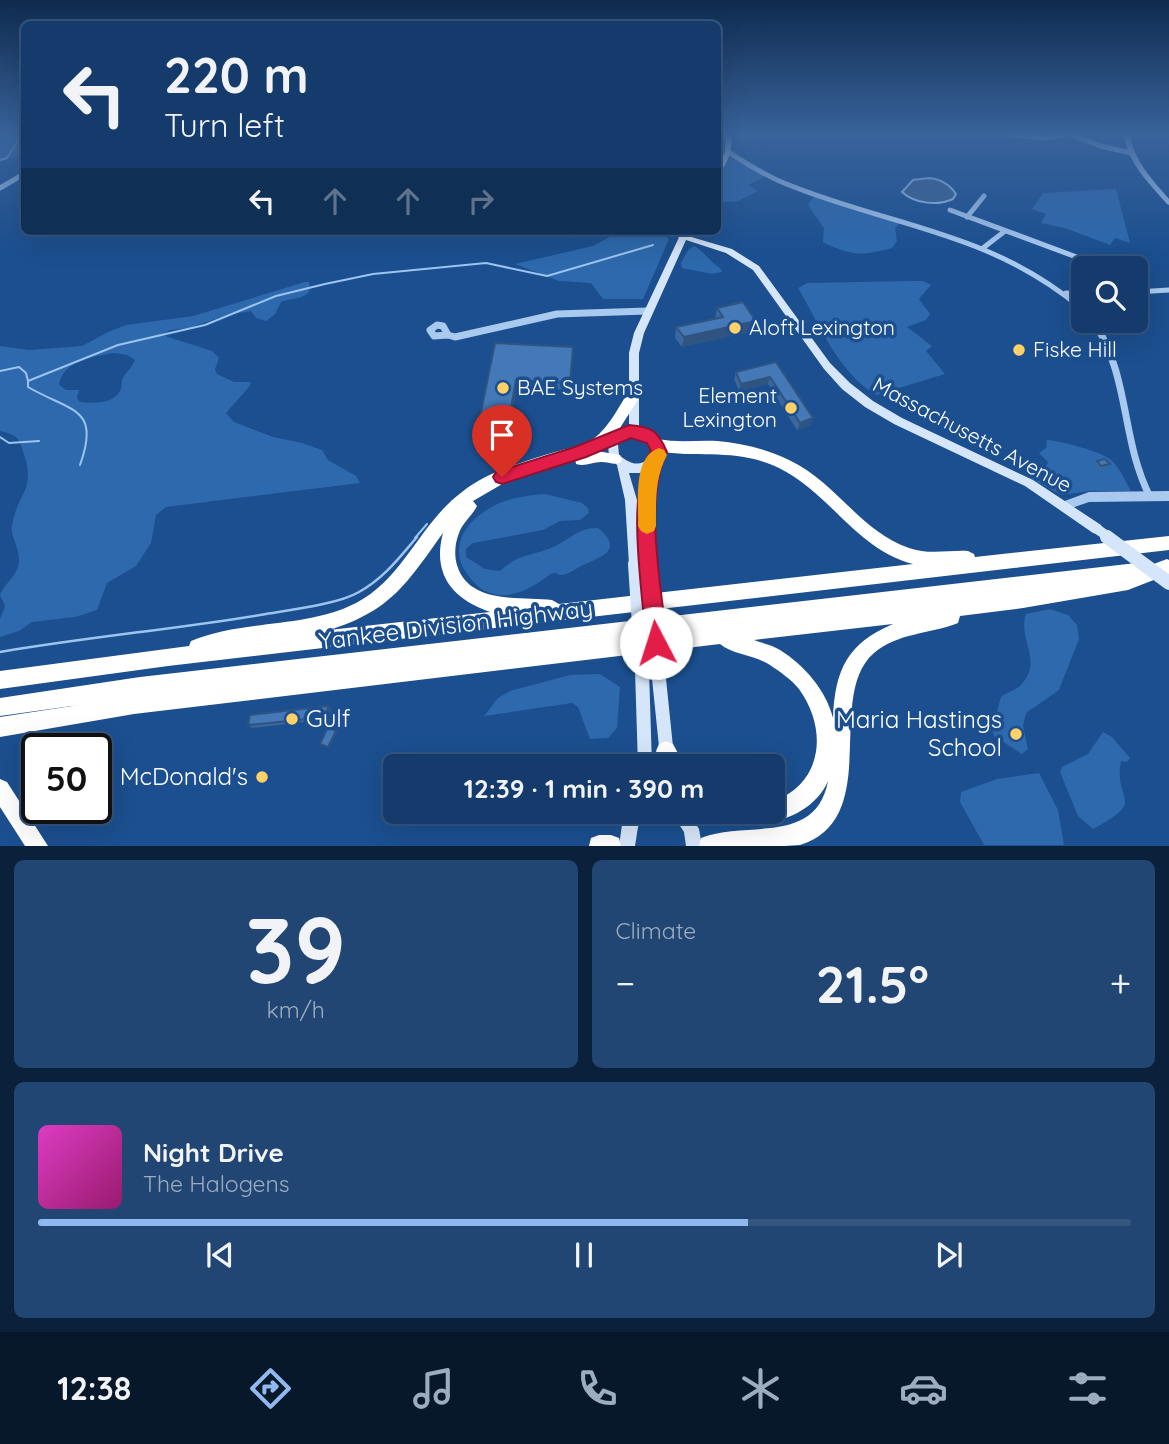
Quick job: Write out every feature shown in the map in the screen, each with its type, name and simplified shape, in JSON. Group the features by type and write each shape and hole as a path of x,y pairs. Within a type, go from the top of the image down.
{"highway":[{"path":"583,451 608,433 634,395"},
{"path":"168,657 219,640 331,620 362,610 397,584 447,515 473,492 502,477 626,434"},
{"path":"658,445 732,449 784,464 810,481 872,537 902,554 927,559 958,558 1004,563"},
{"path":"574,611 532,605 502,606 473,597 459,586 449,570 446,553 448,535 462,512 493,490 589,458 602,456 619,462"},
{"name":"Yankee Division Highway","path":"0,680 168,657 1169,543"},
{"path":"0,726 154,702 995,604 1128,582 1168,572"},
{"name":"Yankee Division Highway","path":"0,707 139,686 1168,572"},
{"path":"709,845 728,841 779,840 797,835 814,825 827,810 838,789 845,684 851,667 861,652 875,640 890,633 995,604"},
{"path":"715,638 761,650 796,677 818,710 826,732 829,755 827,775 822,790 811,806 796,818 785,822"},
{"path":"0,789 38,845"},
{"path":"599,845 611,845"}],"main road":[{"path":"645,754 631,500 612,446 626,434 634,395 634,353 647,311 685,235"},
{"name":"Massachusetts Avenue","path":"688,235 729,251 756,268 827,366 869,404 898,421 1013,475 1066,505 1097,529 1168,572"},
{"path":"626,434 650,436 658,445 659,455 651,465 646,503 659,669 669,754"},
{"path":"619,462 637,470 651,465"},
{"path":"627,845 630,824"},
{"path":"687,824 694,845"}],"street":[{"path":"768,173 791,186 983,248 1031,270 1071,298"},
{"path":"1147,173 1168,201"},
{"path":"0,188 21,176"},
{"path":"967,217 984,196"},
{"path":"950,210 1073,256"},
{"path":"983,248 1005,231"},
{"path":"1148,291 1169,290"},
{"path":"1066,293 1071,293"},
{"path":"448,335 483,333 557,314 647,311"},
{"path":"1101,333 1115,358 1139,474 1150,497"},
{"path":"1066,505 1093,496 1169,496"}],"shaded area":[{"path":"721,173 762,173 766,176 748,185 758,191 738,201 723,202"},
{"path":"929,178 941,181 951,188 956,194 953,199 941,203 927,203 902,192 913,180"},
{"path":"1116,189 1130,243 1115,238 1110,245 1065,228 1041,223 1046,214 1032,209 1043,193"},
{"path":"814,196 900,223 895,228 897,241 892,248 865,253 851,253 826,244 823,242 824,228 808,205"},
{"path":"614,235 664,235 669,239 643,299 603,299 591,283 559,281 515,264 593,246"},
{"path":"694,246 722,272 712,274 682,268 681,263 688,250"},
{"path":"923,281 931,285 919,299 930,314 926,320 907,327 932,346 926,351 945,374 876,395 862,385 840,360 798,288 807,283"},
{"path":"309,282 310,288 306,295 281,302 275,314 266,321 256,318 251,311 227,315 189,328 170,330 162,335 212,351 219,358 215,369 217,374 234,382 251,382 226,413 234,422 273,437 322,450 328,460 356,476 360,483 166,507 156,515 151,543 136,566 107,583 97,610 75,617 32,622 19,631 0,637 0,619 5,606 0,595 18,567 19,557 12,526 28,477 19,441 11,434 0,431 0,346 29,350 82,346 126,325 193,316","holes":["114,353 127,355 135,360 114,398 97,403 80,402 77,398 79,390 66,390 59,385 66,370 80,361"]},
{"path":"1047,440 1080,447 1110,459 1131,491 1090,491 1061,495 1027,476 1025,474 1047,465 1048,462 1039,453 1046,448"},
{"path":"545,494 582,503 589,513 580,520 560,521 543,530 473,543 466,549 466,557 485,569 500,571 519,558 551,548 591,528 598,528 606,536 610,543 606,553 569,573 553,573 519,592 500,595 483,590 475,584 461,563 460,541 465,531 491,507 523,496"},
{"path":"1050,609 1068,615 1077,625 1079,639 1059,690 1026,713 1023,726 1028,749 1022,754 994,736 992,729 1001,697 1021,685 1030,667 1024,623 1026,614"},
{"path":"600,674 620,687 617,728 608,738 590,739 578,707 572,703 484,716 498,698 510,691 570,675"},
{"path":"1103,732 1112,737 1130,758 1127,762 1121,761 1124,805 1120,812 1093,829 1078,816 1060,772 1062,767 1088,754"},
{"path":"1039,773 1058,810 1064,845 984,845 960,802 961,792 997,779"}],"building":[{"path":"743,302 756,321 684,337 676,327 723,317 717,308"},
{"name":"BAE Systems","path":"495,343 573,347 570,383 516,380 509,419 480,417"},
{"path":"776,362 813,418 800,423 770,377 741,384 736,372"},
{"path":"1105,459 1110,464 1101,466 1097,461"},
{"path":"328,706 327,717 248,725 250,715"},
{"name":"Gulf","path":"328,727 336,731 328,747 320,744"}],"waterway":[{"path":"0,371 19,367 26,373 28,381 118,345 205,325 276,296 373,274 486,263 547,276 653,245"},
{"path":"28,382 28,387 69,407 84,421 87,432 86,446 80,465"},
{"path":"0,437 9,443 39,441"},
{"path":"415,538 427,524"},
{"path":"0,652 233,619 339,600 359,592 376,580 417,537"}],"slow traffic":[{"path":"647,526 646,503 651,465 659,455"}],"place":[{"name":"Aloft Lexington","path":"735,328"},
{"name":"Fiske Hill","path":"1019,350"},
{"name":"BAE Systems","path":"503,388"},
{"name":"Element Lexington","path":"791,408"},
{"name":"Gulf","path":"292,719"},
{"name":"Maria Hastings School","path":"1016,734"},
{"name":"McDonald's","path":"262,777"}],"route":[{"path":"502,477 580,453 629,431 643,432 653,438 659,452 651,465 646,503 656,643"}]}
